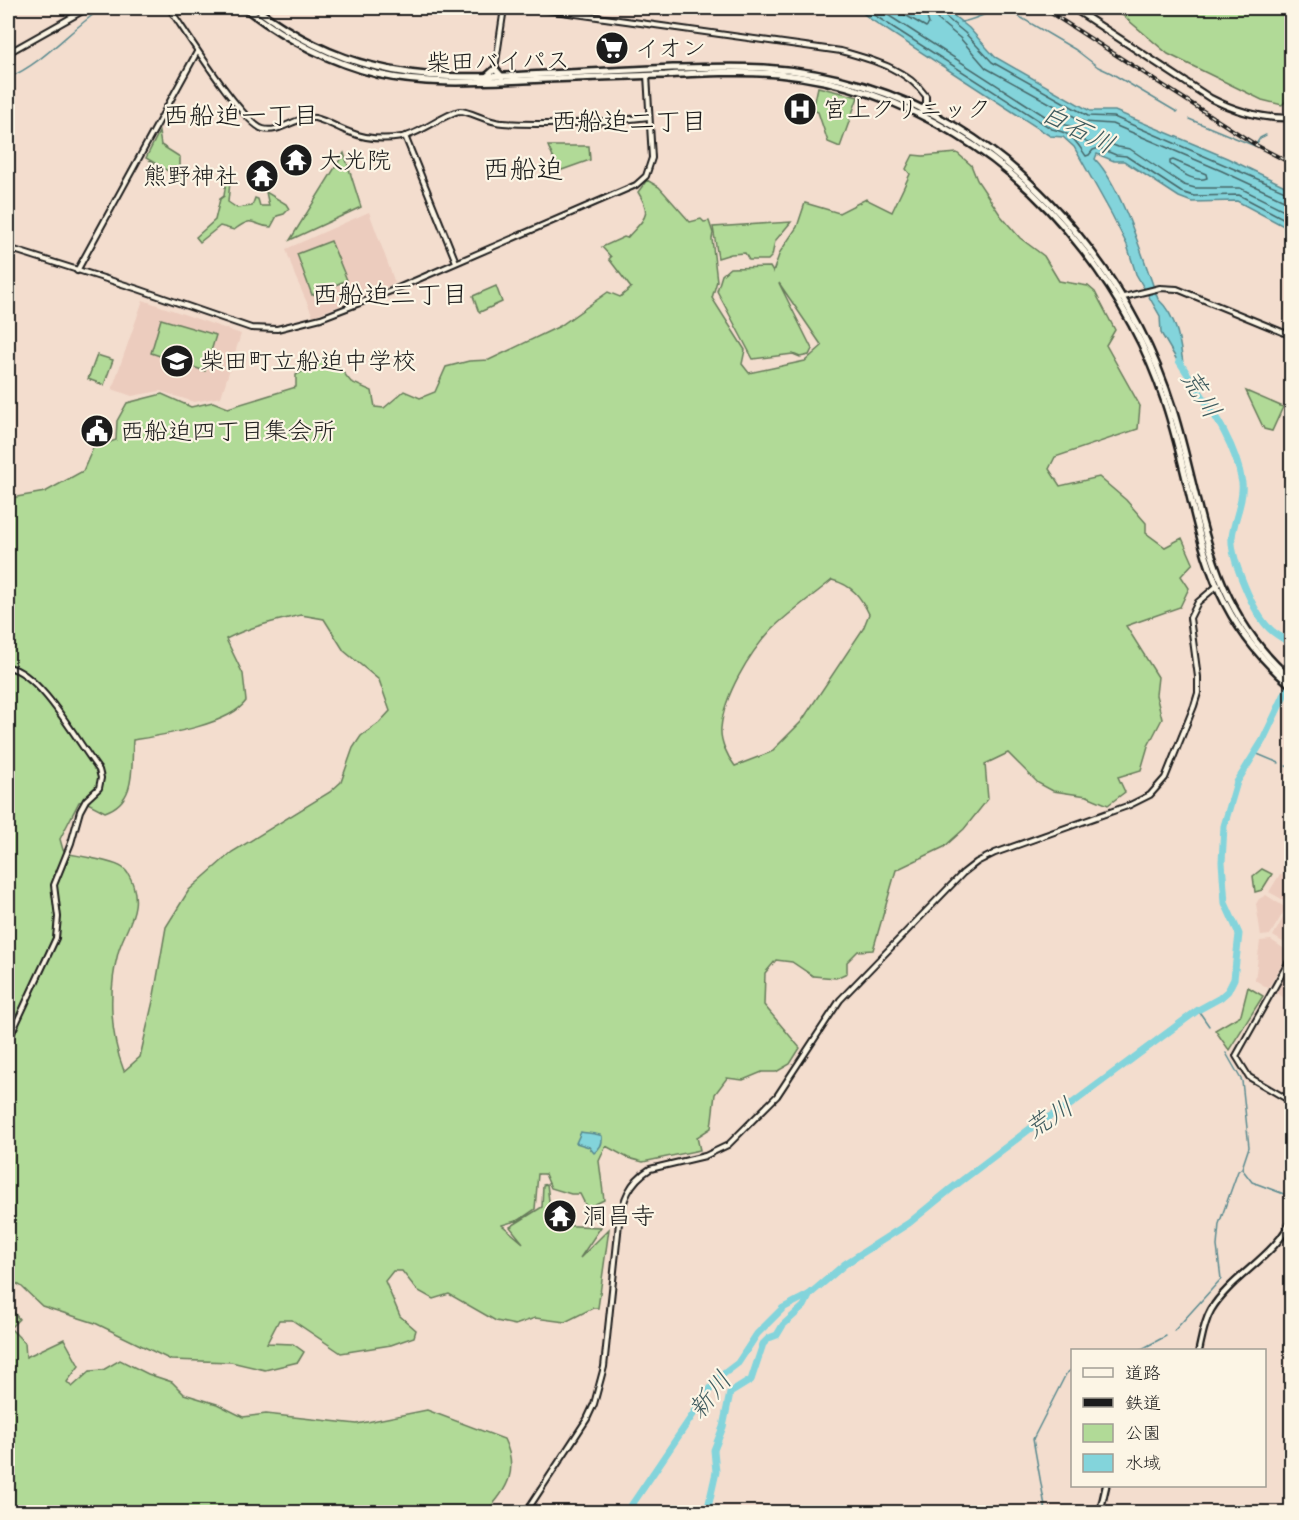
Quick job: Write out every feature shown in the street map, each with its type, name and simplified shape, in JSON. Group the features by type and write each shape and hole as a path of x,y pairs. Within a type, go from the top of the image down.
{"highway":[{"name":"柴田バイパス","path":"245,8 277,31 315,52 361,69 416,81 469,83 741,67 798,71 866,87 922,112 980,143 1013,168 1039,192 1080,238 1119,299 1165,402 1197,530 1230,615 1251,645 1292,686"},
{"name":"柴田バイパス","path":"255,8 311,43 360,62 426,76 502,77 646,72"},
{"path":"486,77 495,69 502,77"},
{"name":"柴田バイパス","path":"1218,585 1249,633 1269,658 1292,680"}],"main road":[{"path":"1073,8 1210,98 1254,115 1292,118"},
{"path":"1199,1349 1212,1308 1283,1233 1292,1218"},
{"path":"1100,1512 1106,1487"}],"street":[{"path":"8,53 88,8"},
{"path":"169,8 197,52 239,106 261,128 273,129 298,120 313,118 360,137 381,139 405,136 462,111 491,122 502,123 548,123 649,117"},
{"path":"495,69 504,8"},
{"path":"533,8 841,51 902,73 925,94 926,100 922,112"},
{"path":"77,271 197,52"},
{"path":"8,248 251,328 277,329 321,318 391,291 636,185 646,176 651,166 646,72"},
{"path":"405,136 456,262"},
{"path":"1119,299 1160,288 1173,288 1292,336"},
{"path":"526,1512 587,1419 594,1404 604,1367 620,1215 629,1188 650,1169 716,1152 742,1133 777,1096 840,1000 963,873 978,862 1010,848 1124,808 1150,795 1165,778 1198,693 1190,618 1198,602 1218,585"},
{"path":"8,667 21,672 49,699 99,770 101,778 99,788 86,800 80,811 72,843 54,885 58,917 56,938 8,1041"},
{"path":"1292,956 1236,1056 1249,1077 1292,1102"}],"shaded area":[{"path":"369,212 395,283 313,316 286,249"},
{"name":"柴田町立船迫中学校","path":"143,300 241,334 221,397 194,402 160,391 132,396 112,389"},
{"path":"1280,874 1291,881 1289,903 1269,892"},
{"path":"1266,895 1286,908 1270,935 1261,936 1256,904"},
{"path":"1291,904 1291,947 1273,936"},
{"path":"1271,940 1289,952 1268,988 1255,980 1260,941"},
{"path":"1291,962 1292,1002 1275,992"}],"green space":[{"path":"1114,8 1291,8 1291,96 1282,105 1262,100 1168,54"},
{"path":"818,87 858,97 840,147 828,142 818,112 813,110"},
{"path":"159,132 161,145 180,157 180,167 187,178 183,180 146,158"},
{"path":"548,146 589,146 590,160 559,171"},
{"path":"344,153 361,207 290,240"},
{"path":"957,153 971,165 977,180 1001,216 1020,238 1044,256 1059,281 1088,286 1095,292 1115,330 1106,345 1140,406 1138,429 1055,457 1049,469 1060,486 1099,477 1126,500 1146,523 1146,533 1165,547 1182,538 1193,563 1181,576 1189,588 1180,607 1126,626 1158,677 1156,695 1162,719 1148,746 1141,770 1118,777 1125,792 1108,805 1087,796 1053,791 1038,783 1008,753 985,764 988,799 964,829 944,847 896,870 873,950 858,951 847,962 847,973 836,978 813,976 792,962 776,960 765,973 764,1005 800,1048 790,1064 776,1072 762,1072 743,1080 727,1078 715,1094 711,1128 697,1137 700,1150 643,1162 628,1158 606,1146 599,1161 604,1200 587,1208 580,1194 571,1194 551,1188 545,1174 538,1174 535,1209 519,1220 502,1225 523,1243 510,1227 542,1207 543,1185 547,1184 552,1225 601,1227 580,1258 609,1229 598,1308 593,1308 565,1322 535,1318 515,1325 496,1321 449,1294 433,1299 417,1290 402,1271 393,1271 385,1281 400,1316 416,1330 414,1337 391,1345 341,1353 292,1320 279,1320 267,1343 293,1344 304,1352 298,1362 265,1370 231,1362 171,1360 95,1323 42,1306 21,1286 8,1279 8,497 45,492 83,471 93,448 116,440 117,421 127,403 162,394 191,407 213,402 228,408 296,387 296,375 330,356 351,382 372,391 375,407 384,408 404,391 420,398 435,392 446,367 469,361 489,360 560,326 608,292 620,297 631,288 602,247 624,237 627,238 642,221 646,212 638,192 647,180 659,187 690,222 701,219 704,222 709,221 713,233 717,281 712,298 745,350 742,364 749,373 805,361 822,346 779,283 812,349 809,355 800,357 793,354 753,359 717,291 722,275 730,268 770,267 773,272 780,252 797,227 805,203 839,213 866,199 892,212 910,174 906,169 913,155","holes":["832,580 850,588 863,602 869,614 863,629 801,722 771,752 735,766 725,748 721,728 732,689 754,651 771,630","301,615 324,619 344,651 379,680 390,711 379,723 361,736 353,748 341,782 330,792 232,852 189,890 166,927 140,1057 124,1071 113,1028 112,998 118,953 135,906 133,885 123,868 106,861 69,854 63,850 60,839 79,802 84,801 105,812 123,800 132,772 133,740 211,723 225,717 246,701 243,674 226,639 253,628"]},
{"path":"226,182 230,182 228,202 237,208 252,206 255,198 258,199 260,206 269,206 266,192 286,204 289,209 277,216 271,227 253,222 241,225 234,230 220,226 200,242 196,237 215,220 220,199 224,196"},
{"path":"791,222 775,241 772,256 768,260 749,260 745,253 718,258 713,227"},
{"path":"331,241 347,280 312,295 297,254"},
{"path":"496,286 502,302 480,312 473,296"},
{"path":"161,319 216,335 205,371 151,353"},
{"path":"97,355 113,360 104,385 88,379"},
{"path":"1246,391 1283,407 1272,431 1264,429"},
{"path":"1262,869 1272,874 1262,890 1255,892 1253,876"},
{"path":"1248,987 1263,996 1229,1050 1215,1030 1241,1015"},
{"path":"8,1305 19,1319 10,1328 25,1343 26,1357 64,1339 79,1366 67,1382 72,1387 90,1371 103,1370 120,1360 148,1374 172,1382 184,1394 217,1404 243,1417 266,1414 357,1424 427,1410 504,1439 511,1460 509,1478 500,1495 486,1512 8,1512"}],"water":[{"name":"白石川","path":"857,8 944,8 969,28 995,57 1090,111 1115,111 1227,158 1291,189 1291,230 1237,201 1192,202 1179,197 1124,161 1114,161 1097,154 1095,159 1105,171 1123,206 1158,299 1165,306 1174,323 1180,342 1184,372 1161,333 1160,316 1136,274 1127,245 1074,147 1063,137 1050,136 870,19"},
{"path":"581,1132 602,1136 601,1146 594,1153 589,1147 576,1143"}],"waterway":[{"path":"960,22 996,10 1008,10 1076,50 1098,67 1177,112"},
{"path":"8,78 44,56 98,11"},
{"path":"1189,119 1255,146 1260,138 1266,135"},
{"name":"荒川","path":"1179,361 1217,419 1233,450 1238,466 1242,490 1233,530 1232,546 1244,585 1264,622 1272,631 1292,645"},
{"name":"荒川","path":"707,1512 716,1472 714,1450 723,1427 730,1393 751,1380 763,1344 769,1338 777,1335 783,1325 804,1306 810,1294 845,1264 909,1223 1035,1125 1070,1105 1198,1010 1228,991 1234,979 1239,934 1225,903 1222,862 1224,826 1237,782 1263,740 1292,679"},
{"path":"1255,753 1279,763"},
{"path":"1286,766 1292,768"},
{"path":"1198,1010 1209,1026"},
{"path":"1174,1331 1221,1279 1217,1246 1219,1224 1249,1147 1242,1081 1226,1053"},
{"path":"1242,1169 1252,1182 1292,1197"},
{"name":"新川","path":"627,1512 717,1379 738,1363 757,1334 783,1308 810,1294"},
{"path":"1142,1349 1166,1336"},
{"path":"1046,1512 1033,1439 1066,1374 1071,1370"}],"railway":[{"path":"1043,8 1256,145 1292,164"}],"place":[{"name":"イオン","path":"612,48"},
{"name":"宮上クリニック","path":"800,109"},
{"name":"大光院","path":"296,160"},
{"name":"熊野神社","path":"262,176"},
{"name":"柴田町立船迫中学校","path":"177,361"},
{"name":"西船迫四丁目集会所","path":"97,431"},
{"name":"洞昌寺","path":"560,1216"}],"district":[{"name":"西船迫一丁目","path":"241,115"},
{"name":"西船迫二丁目","path":"629,121"},
{"name":"西船迫","path":"523,169"},
{"name":"西船迫三丁目","path":"390,294"}]}
